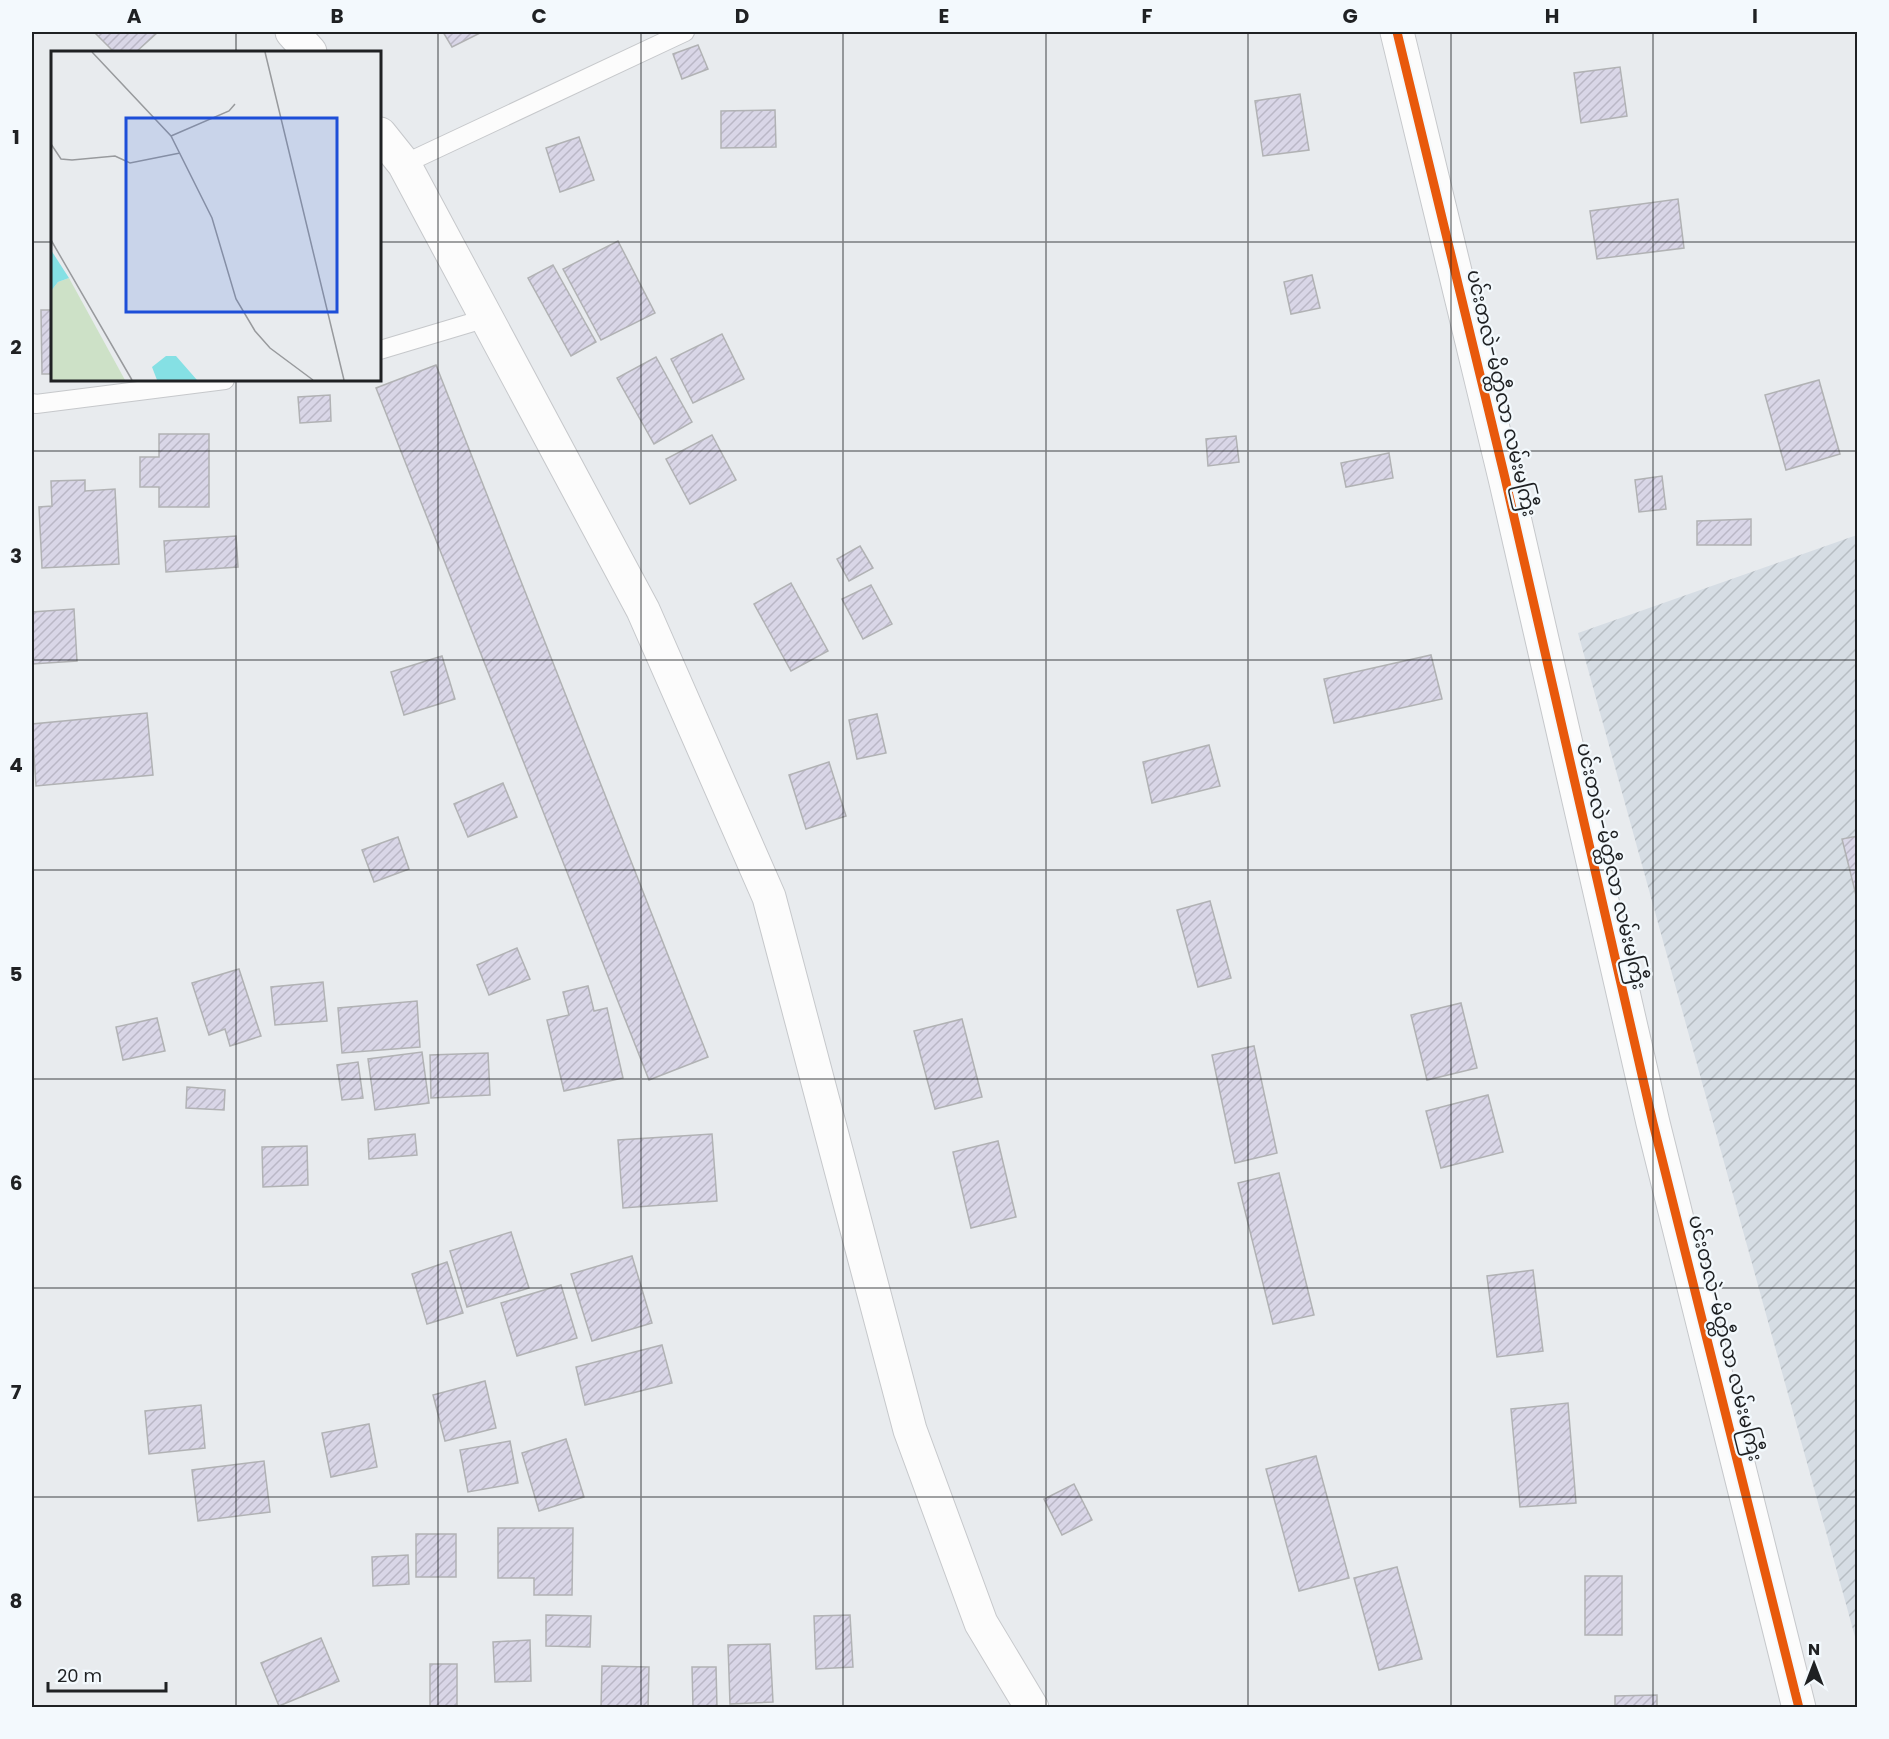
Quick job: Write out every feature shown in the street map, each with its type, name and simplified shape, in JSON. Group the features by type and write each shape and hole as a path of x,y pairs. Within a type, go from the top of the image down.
{"main road":[{"path":"292,32 309,51"},
{"name":"ပင်းတလဲ-မိတ္ထီလာ လမ်းမကြီး","path":"1397,32 1504,478 1653,1123 1799,1707"},
{"path":"381,135 404,164 643,610 769,897 910,1430 981,1623 1032,1707"}],"lane":[{"path":"404,164 685,32"},
{"path":"381,350 487,318"},
{"path":"32,403 217,381"}],"shaded area":[{"path":"1857,535 1857,1644 1578,633"}],"building":[{"path":"94,32 158,32 137,51 113,51"},
{"path":"443,32 482,32 452,47"},
{"path":"698,45 708,69 682,79 673,54"},
{"path":"1620,67 1627,116 1581,123 1574,73"},
{"path":"1300,94 1309,150 1263,156 1255,101"},
{"path":"775,110 776,147 721,148 721,111"},
{"path":"579,137 594,180 560,192 546,148"},
{"path":"1678,199 1684,248 1597,259 1590,211"},
{"path":"618,241 655,313 601,340 563,269"},
{"path":"553,265 596,342 571,356 528,278"},
{"path":"1312,275 1320,308 1291,314 1284,282"},
{"path":"41,310 51,310 51,374 42,374"},
{"path":"722,334 744,379 693,403 671,359"},
{"path":"656,357 692,422 654,444 617,378"},
{"path":"436,365 708,1057 649,1080 376,388"},
{"path":"1819,380 1840,454 1786,470 1765,395"},
{"path":"330,395 331,421 300,423 298,397"},
{"path":"159,434 209,434 209,507 159,507 159,487 140,487 140,457 159,457"},
{"path":"712,435 736,480 690,504 666,459"},
{"path":"1236,436 1239,462 1208,466 1206,439"},
{"path":"1389,453 1393,478 1346,487 1341,463"},
{"path":"1662,476 1666,509 1639,512 1635,480"},
{"path":"85,480 85,491 115,489 119,564 42,568 39,507 52,506 51,481"},
{"path":"1751,519 1751,545 1697,545 1697,521"},
{"path":"236,536 238,567 166,572 164,541"},
{"path":"860,546 873,568 849,581 837,559"},
{"path":"791,583 828,651 791,671 754,604"},
{"path":"871,585 892,624 863,639 842,599"},
{"path":"74,609 77,661 32,664 32,612"},
{"path":"1431,655 1442,699 1334,723 1324,679"},
{"path":"442,656 455,699 404,715 391,672"},
{"path":"147,713 153,775 36,786 32,724"},
{"path":"877,714 886,753 857,759 849,720"},
{"path":"1209,745 1220,786 1152,803 1143,762"},
{"path":"829,762 846,816 806,829 789,775"},
{"path":"503,783 517,817 468,837 454,804"},
{"path":"1858,836 1858,903 1842,839"},
{"path":"398,837 409,869 374,882 362,850"},
{"path":"1210,901 1231,978 1198,987 1177,910"},
{"path":"517,948 530,979 489,995 477,965"},
{"path":"239,969 261,1036 230,1046 225,1029 209,1035 192,983"},
{"path":"323,982 327,1021 275,1025 271,987"},
{"path":"588,986 594,1011 607,1008 623,1078 564,1091 547,1020 569,1015 563,992"},
{"path":"417,1001 420,1047 342,1053 338,1008"},
{"path":"1461,1003 1477,1068 1427,1080 1411,1015"},
{"path":"157,1018 165,1051 123,1060 116,1027"},
{"path":"962,1019 982,1097 935,1109 914,1031"},
{"path":"1254,1046 1277,1153 1235,1163 1212,1055"},
{"path":"422,1052 429,1103 375,1110 368,1059"},
{"path":"488,1053 490,1095 431,1098 430,1055"},
{"path":"358,1062 363,1098 342,1100 337,1065"},
{"path":"187,1087 225,1090 224,1110 186,1108"},
{"path":"1488,1095 1503,1152 1441,1168 1426,1111"},
{"path":"415,1134 417,1155 369,1159 368,1139"},
{"path":"712,1134 717,1201 623,1208 618,1140"},
{"path":"998,1141 1016,1217 971,1228 953,1152"},
{"path":"307,1146 308,1185 263,1187 262,1147"},
{"path":"1279,1173 1314,1315 1273,1324 1238,1183"},
{"path":"511,1232 529,1288 467,1307 450,1251"},
{"path":"632,1256 652,1323 592,1341 571,1274"},
{"path":"447,1262 463,1313 427,1324 412,1274"},
{"path":"1533,1270 1543,1351 1497,1357 1487,1276"},
{"path":"561,1285 577,1338 517,1356 501,1303"},
{"path":"662,1345 672,1383 585,1405 576,1367"},
{"path":"485,1381 496,1428 445,1441 433,1395"},
{"path":"1568,1403 1576,1503 1520,1507 1511,1409"},
{"path":"201,1405 205,1448 149,1454 145,1411"},
{"path":"369,1424 377,1467 331,1477 322,1433"},
{"path":"566,1439 584,1497 539,1511 522,1453"},
{"path":"510,1441 518,1483 468,1492 460,1450"},
{"path":"1316,1456 1349,1578 1299,1591 1266,1469"},
{"path":"264,1461 270,1512 198,1521 192,1470"},
{"path":"1074,1484 1092,1520 1062,1535 1044,1499"},
{"path":"498,1528 573,1528 572,1595 534,1595 534,1578 498,1578"},
{"path":"416,1534 456,1534 456,1577 416,1577"},
{"path":"408,1555 409,1584 373,1586 372,1557"},
{"path":"1397,1567 1422,1659 1379,1670 1354,1578"},
{"path":"1585,1576 1622,1576 1622,1635 1585,1635"},
{"path":"546,1615 591,1616 590,1647 546,1646"},
{"path":"850,1615 853,1667 816,1669 814,1616"},
{"path":"321,1638 339,1681 279,1706 261,1663"},
{"path":"530,1640 531,1681 495,1682 493,1642"},
{"path":"770,1644 773,1702 730,1704 728,1645"},
{"path":"430,1664 457,1664 457,1708 430,1708"},
{"path":"602,1666 649,1667 648,1708 601,1708"},
{"path":"692,1667 716,1667 717,1708 693,1708"},
{"path":"1657,1695 1657,1708 1615,1708 1615,1696"}],"cycle path":[{"path":"1397,32 1505,478 1653,1123 1799,1708"}]}
